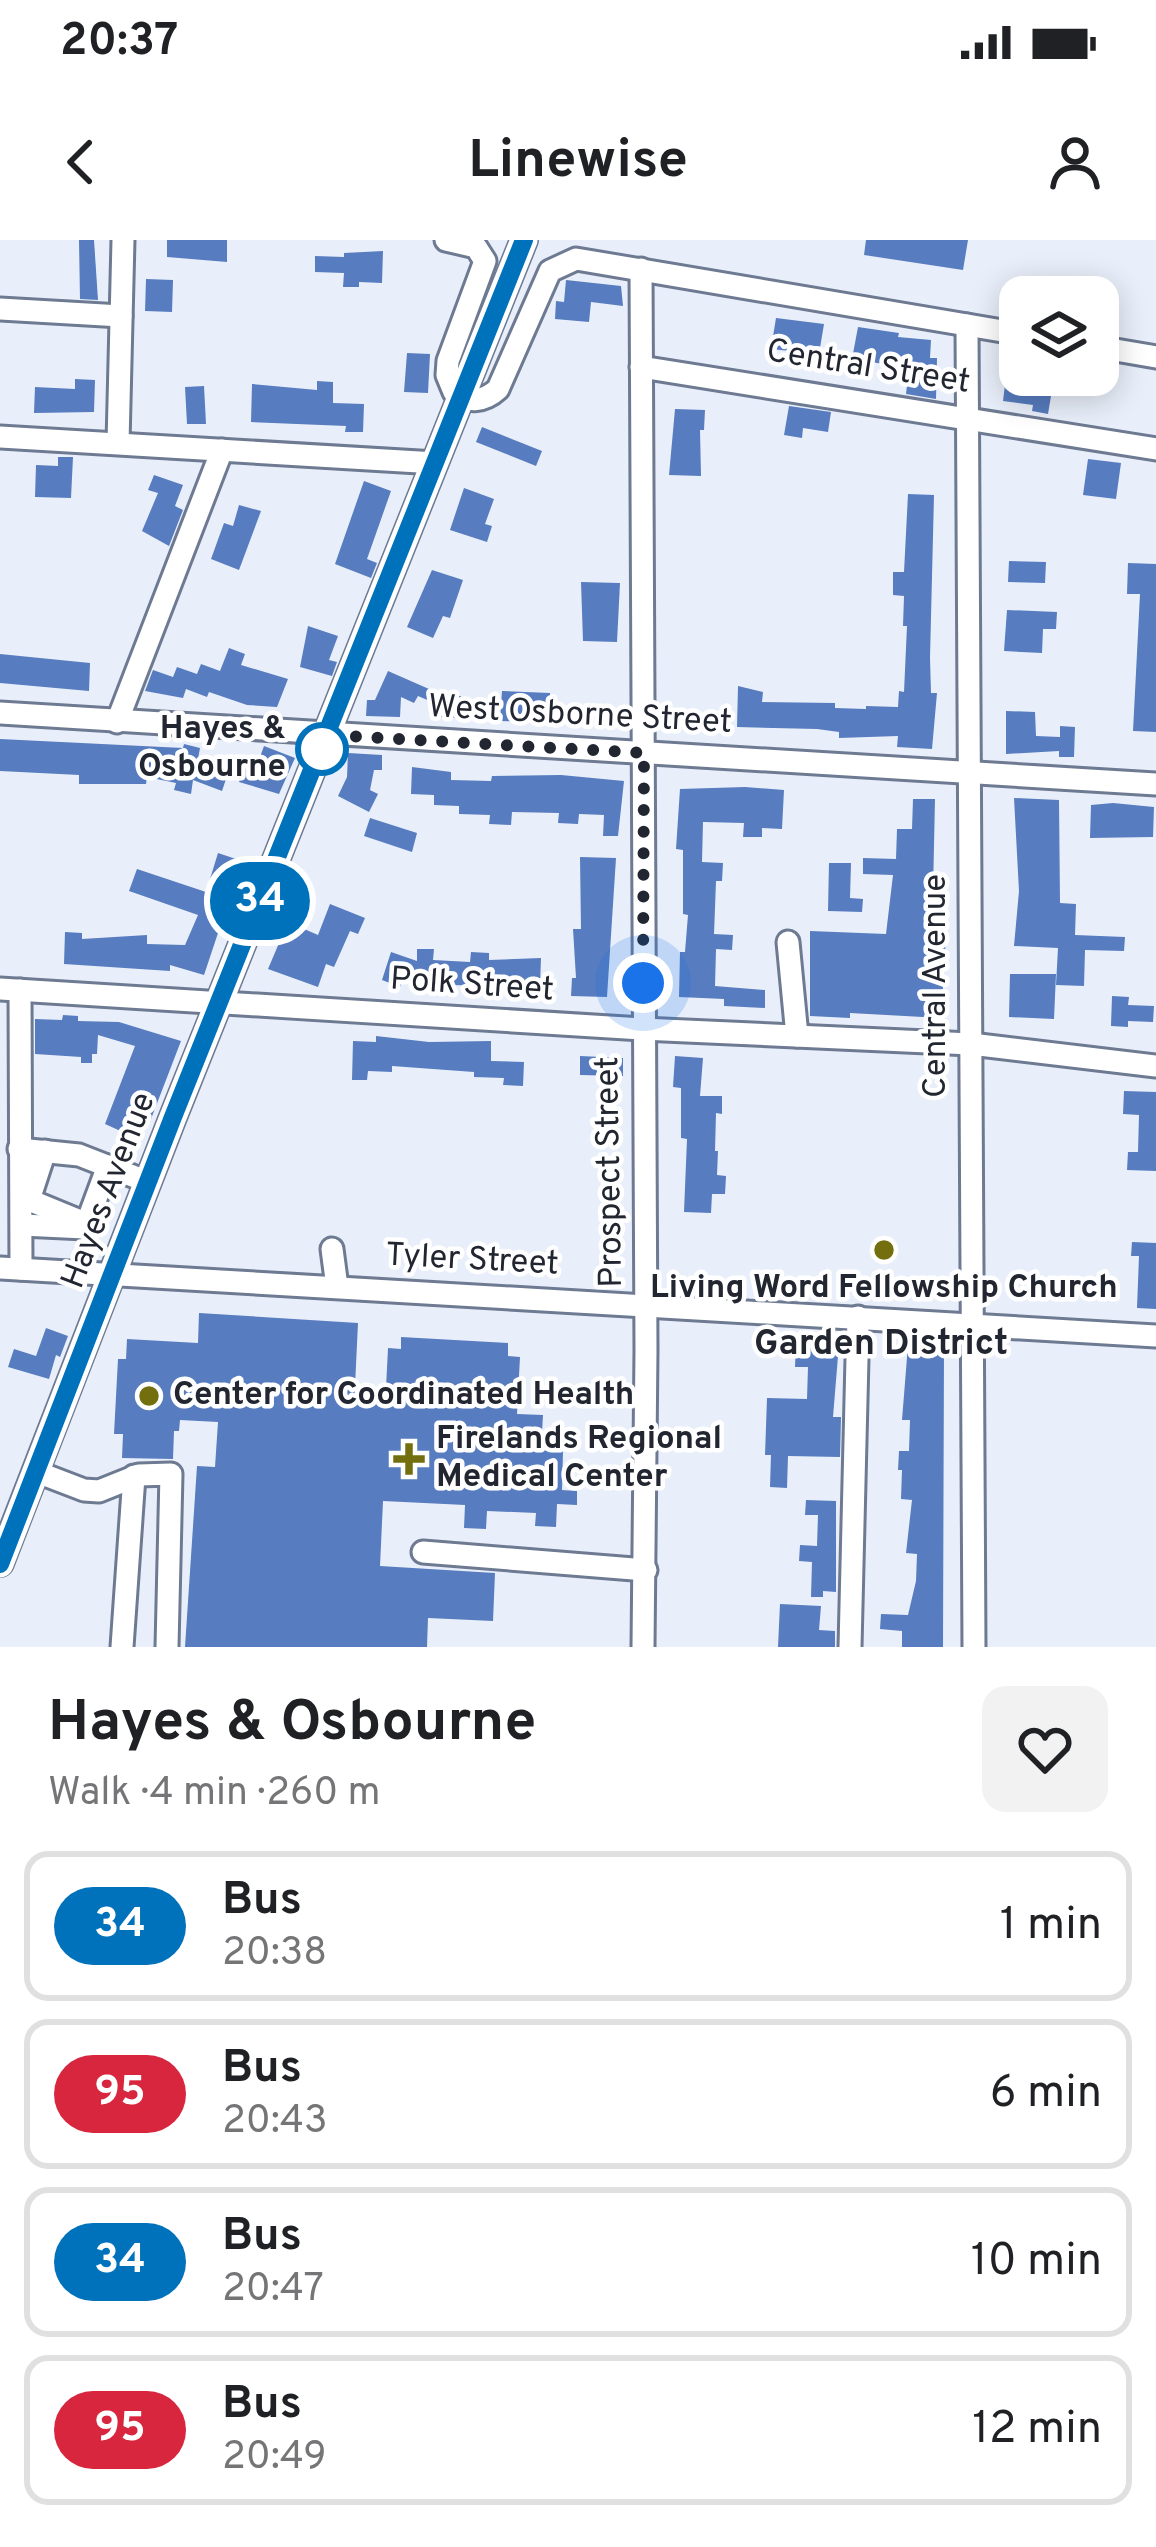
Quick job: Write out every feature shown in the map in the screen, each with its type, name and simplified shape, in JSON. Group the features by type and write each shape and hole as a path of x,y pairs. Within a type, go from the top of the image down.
{"main road":[{"name":"Hayes Avenue","path":"3,1548 524,240"}],"street":[{"path":"118,443 123,240"},
{"path":"446,240 476,248 484,261 447,365 449,384 462,399 481,399 498,389 544,281 554,267 576,259 999,330"},
{"name":"Prospect Street","path":"640,269 643,1647"},
{"path":"0,309 121,316"},
{"name":"Central Avenue","path":"967,325 974,1647"},
{"path":"1119,351 1156,357"},
{"name":"Central Street","path":"641,367 1156,449"},
{"path":"0,436 436,463"},
{"path":"117,722 222,450"},
{"name":"West Osborne Street","path":"0,713 1156,784"},
{"path":"788,942 796,1036"},
{"path":"10,989 24,1209"},
{"name":"Polk Street","path":"10,989 642,1029 970,1044 1156,1066"},
{"path":"19,1149 79,1155 148,1182"},
{"path":"11,1269 24,1209 45,1151"},
{"path":"24,1209 85,1228 108,1166"},
{"path":"332,1249 337,1287"},
{"name":"Tyler Street","path":"11,1269 1156,1336"},
{"path":"850,1647 858,1317"},
{"path":"37,1472 99,1491 134,1476 171,1474 167,1647"},
{"path":"122,1647 134,1476"},
{"path":"423,1552 646,1570"}],"building":[{"path":"79,240 94,240 98,300 80,299"},
{"path":"167,240 227,240 227,262 167,257"},
{"path":"866,240 968,240 963,270 864,255"},
{"path":"383,251 382,283 343,287 344,273 315,272 315,256"},
{"path":"146,279 173,280 172,312 145,311"},
{"path":"566,280 621,286 623,306 591,302 589,322 555,319 556,301 564,302"},
{"path":"776,318 824,324 819,354 771,349"},
{"path":"858,327 931,340 930,358 937,358 936,399 906,394 909,368 852,359"},
{"path":"407,353 430,354 428,393 404,392"},
{"path":"75,379 95,380 94,412 34,413 35,387 75,389"},
{"path":"317,381 333,382 333,403 364,404 363,432 345,432 346,426 251,422 252,384 317,390"},
{"path":"204,386 206,424 187,424 185,387"},
{"path":"1004,396 1051,396 1048,414 1032,411 1033,405 1003,401"},
{"path":"789,406 831,412 828,432 803,428 802,438 784,435"},
{"path":"675,409 705,410 704,430 700,430 701,476 669,475"},
{"path":"482,427 542,451 536,466 476,442"},
{"path":"58,457 73,457 71,498 35,497 36,465 58,466"},
{"path":"1088,459 1121,463 1116,499 1083,495"},
{"path":"154,475 183,485 175,506 183,510 169,546 142,531 158,493 148,490"},
{"path":"364,481 391,491 367,559 377,563 371,578 335,564"},
{"path":"464,488 494,499 485,524 492,526 487,542 450,530"},
{"path":"908,494 934,495 930,658 931,693 937,693 932,749 897,747 898,736 839,738 839,732 817,729 737,727 738,686 763,692 762,702 898,707 899,691 904,692 907,626 903,626 904,596 893,595 893,572 904,572"},
{"path":"239,505 261,511 239,570 211,559 224,523 233,526"},
{"path":"1009,561 1046,562 1045,583 1008,582"},
{"path":"1128,563 1156,564 1156,732 1133,731 1140,594 1127,594"},
{"path":"432,570 463,580 450,618 443,616 433,638 407,627"},
{"path":"581,582 620,583 617,642 583,641"},
{"path":"1007,610 1057,612 1056,629 1043,629 1042,653 1004,651"},
{"path":"308,626 338,636 329,660 337,662 332,676 300,667"},
{"path":"229,648 245,654 241,665 288,679 277,707 247,705 186,689 183,698 145,691 153,670 173,677 177,667 197,674 201,664 220,671"},
{"path":"0,654 90,663 89,691 0,683"},
{"path":"388,671 429,689 426,695 461,696 460,718 439,717 439,705 418,696 414,703 401,697 400,717 366,716 367,700 375,700"},
{"path":"502,691 550,693 549,722 500,721"},
{"path":"1006,711 1035,712 1036,736 1060,737 1060,726 1075,727 1074,757 1059,757 1059,751 1006,754"},
{"path":"0,739 183,748 184,744 200,748 197,765 227,776 222,791 193,780 191,794 174,790 176,783 147,777 146,784 79,784 79,775 0,771"},
{"path":"264,746 295,758 279,794 239,782 245,765 256,768"},
{"path":"348,753 382,755 382,770 374,770 370,790 378,794 369,812 338,796 347,777"},
{"path":"412,767 451,772 451,780 561,775 624,781 618,836 603,836 604,815 579,814 578,824 558,823 559,813 512,812 511,825 489,824 490,815 459,814 459,806 434,805 434,795 411,794"},
{"path":"680,789 784,790 782,829 762,828 762,837 743,837 744,823 703,822 702,862 723,863 722,881 716,881 714,934 733,935 732,950 716,949 715,986 765,990 765,1008 724,1006 724,999 679,997 680,952 685,952 688,915 683,914 683,850 676,849"},
{"path":"1014,798 1059,800 1060,903 1076,904 1075,935 1125,937 1124,951 1085,950 1084,986 1056,985 1058,948 1014,946 1019,891"},
{"path":"913,799 935,799 932,937 946,937 941,1018 850,1013 850,1018 810,1016 810,931 886,934 893,875 863,874 863,858 896,859 897,829 912,829"},
{"path":"1091,805 1154,807 1153,837 1090,838"},
{"path":"370,818 417,833 412,852 364,836"},
{"path":"218,853 242,861 204,975 170,965 170,971 64,964 65,932 82,933 82,939 147,935 147,944 185,945 198,915 129,891 137,869 206,892"},
{"path":"580,857 616,858 607,997 571,996 572,978 576,978 573,929 581,929"},
{"path":"829,863 851,863 850,898 863,899 862,912 828,911"},
{"path":"330,904 365,918 358,934 350,931 334,967 326,964 318,987 268,969 288,922 318,935"},
{"path":"417,949 434,949 433,960 470,962 471,952 489,953 489,960 541,958 540,986 402,981 400,987 382,980 391,952 417,961"},
{"path":"1010,974 1056,974 1054,1019 1009,1017"},
{"path":"1112,996 1129,997 1128,1005 1154,1006 1153,1022 1111,1026"},
{"path":"63,1015 78,1016 78,1021 119,1022 181,1041 151,1119 146,1117 136,1138 105,1124 135,1046 98,1035 92,1063 81,1063 81,1057 35,1054 35,1019 62,1020"},
{"path":"376,1036 429,1042 491,1041 491,1061 524,1062 523,1086 503,1085 504,1078 474,1077 474,1072 392,1066 392,1072 368,1071 367,1080 352,1080 353,1041 376,1042"},
{"path":"580,1056 623,1058 623,1076 580,1075"},
{"path":"675,1056 703,1058 700,1096 722,1096 722,1114 716,1113 715,1151 717,1175 726,1176 725,1194 712,1194 711,1213 684,1212 687,1139 681,1138 681,1088 673,1087"},
{"path":"1124,1091 1156,1092 1156,1171 1127,1170 1128,1152 1138,1152 1139,1115 1123,1114"},
{"path":"1132,1242 1156,1243 1156,1309 1137,1308 1139,1256 1131,1256"},
{"name":"Firelands Regional Medical Center","path":"199,1313 358,1323 355,1386 386,1388 388,1348 401,1349 401,1337 508,1343 508,1356 520,1357 517,1414 543,1415 541,1450 563,1451 562,1490 577,1491 577,1505 557,1504 556,1527 535,1526 536,1513 487,1511 486,1529 464,1528 465,1505 383,1501 380,1566 495,1573 493,1621 428,1618 427,1647 185,1647 197,1466 215,1467 218,1422 180,1420 179,1431 174,1431 173,1459 122,1458 123,1434 114,1434 118,1359 126,1359 127,1339 198,1343"},
{"path":"46,1328 68,1336 49,1379 8,1367 14,1349 36,1356"},
{"path":"796,1343 839,1344 833,1417 841,1417 840,1457 788,1456 787,1488 770,1487 771,1455 765,1455 767,1398 807,1399 808,1367 795,1367"},
{"path":"908,1345 944,1346 943,1647 902,1647 902,1631 880,1629 881,1614 908,1615 916,1581 917,1554 906,1553 912,1500 901,1499 902,1470 898,1470 899,1451 909,1451 910,1420 902,1420"},
{"path":"806,1500 836,1501 836,1592 823,1591 823,1597 811,1597 812,1562 799,1561 800,1545 817,1546 818,1515 805,1515"},
{"path":"780,1604 821,1606 819,1630 835,1631 835,1647 778,1647"}],"bus line":[{"name":"34","path":"0,1564 173,1117 524,240"}],"place":[{"name":"Hayes & Osbourne","path":"322,749"},
{"name":"Living Word Fellowship Church","path":"884,1250"},
{"name":"Center for Coordinated Health","path":"149,1396"},
{"name":"Firelands Regional Medical Center","path":"409,1459"}],"district":[{"name":"Garden District","path":"881,1345"}],"route":[{"path":"322,749 328,735 644,753 643,983"}]}
